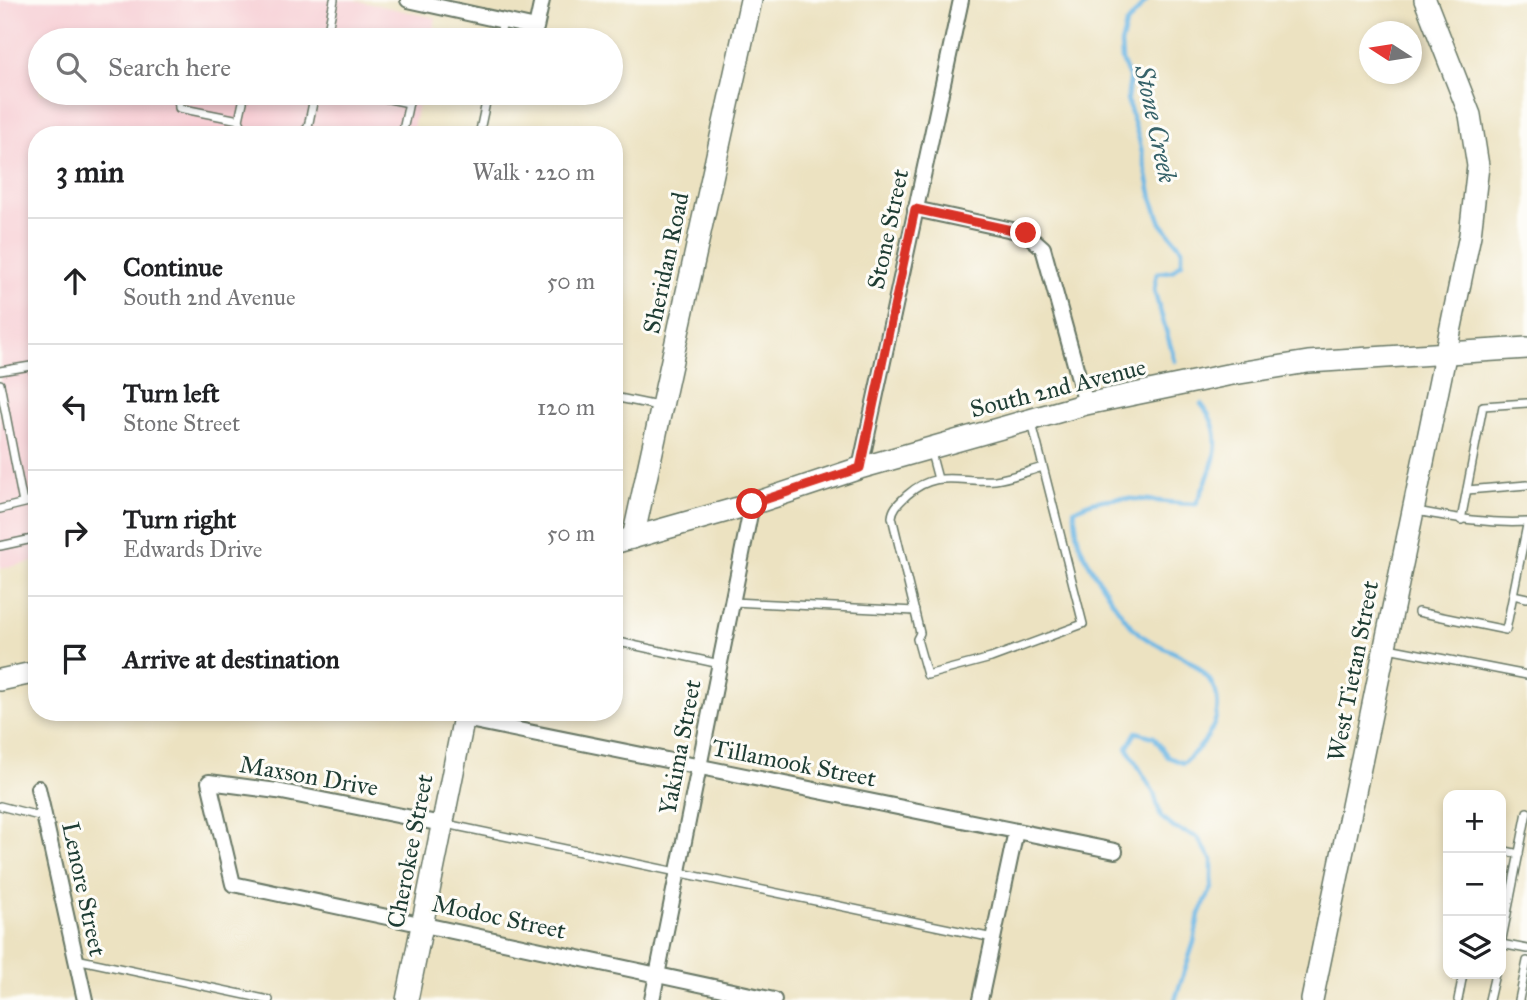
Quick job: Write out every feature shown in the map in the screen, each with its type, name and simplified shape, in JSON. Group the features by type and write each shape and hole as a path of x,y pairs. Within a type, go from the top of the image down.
{"main road":[{"name":"Sheridan Road","path":"624,540 662,407 751,0"},
{"name":"West Tietan Street","path":"1312,1000 1470,235 1478,166 1471,115 1425,0"},
{"name":"South 2nd Avenue","path":"624,540 752,504 860,468 1086,404 1227,375 1308,362 1527,348"},
{"path":"0,680 28,675"},
{"name":"Cherokee Street","path":"407,1000 463,721"}],"street":[{"path":"408,0 532,28"},
{"path":"536,28 542,0"},
{"name":"Stone Street","path":"860,468 961,0"},
{"path":"915,209 1026,233 1043,248 1086,404"},
{"name":"Yakima Street","path":"652,1000 752,504"},
{"name":"Tillamook Street","path":"491,721 699,767 1115,851"},
{"name":"Maxson Drive","path":"209,782 277,790 442,824"},
{"name":"Modoc Street","path":"209,782 233,884 774,1000"},
{"name":"Lenore Street","path":"38,788 85,1000"},
{"path":"980,1000 1016,831"}],"lane":[{"path":"328,28 334,0"},
{"path":"502,28 503,21"},
{"path":"179,105 179,108 239,120"},
{"path":"242,105 239,120 242,126"},
{"path":"308,126 313,105"},
{"path":"405,126 409,105"},
{"path":"481,126 485,105"},
{"path":"0,372 28,367"},
{"path":"0,384 23,503"},
{"path":"623,399 662,407"},
{"path":"1461,520 1483,406 1527,402"},
{"path":"1031,419 1083,624 991,659 927,675 916,639 920,633 892,517 893,511 918,485 938,479 949,477 996,480 1043,467"},
{"path":"930,448 938,479"},
{"path":"1467,490 1527,485"},
{"path":"0,509 28,502"},
{"path":"1412,510 1461,520 1497,524 1527,523 1506,630 1418,612"},
{"path":"0,546 28,540"},
{"path":"1513,596 1527,598"},
{"path":"732,602 915,611"},
{"path":"623,643 720,664"},
{"path":"1384,647 1527,675"},
{"path":"0,806 44,817"},
{"path":"1506,919 1527,811"},
{"path":"442,824 993,938"},
{"path":"1506,851 1519,854"},
{"path":"1506,945 1527,949"},
{"path":"76,959 269,1000"},
{"path":"1519,1000 1527,961"},
{"path":"1458,1000 1462,979"},
{"path":"1489,1000 1494,979"}],"shaded area":[{"path":"0,0 354,0 436,18 434,28 28,28 28,105 418,105 414,126 28,126 28,563 0,569"}],"waterway":[{"name":"Stone Creek","path":"1147,0 1126,25 1121,44 1122,60 1130,80 1127,99 1152,198 1161,223 1182,249 1182,263 1172,271 1157,273 1154,290 1175,361"},
{"name":"Stone Creek","path":"1175,1000 1194,942 1199,914 1212,888 1212,860 1197,837 1174,828 1161,817 1154,793 1127,748 1136,732 1154,737 1168,757 1183,763 1196,751 1214,724 1217,696 1201,670 1185,658 1146,638 1128,622 1088,562 1078,538 1074,510 1089,503 1119,498 1196,504 1212,465 1216,441 1214,428 1201,404"}],"route":[{"path":"752,504 860,468 915,209 1026,233"}]}
